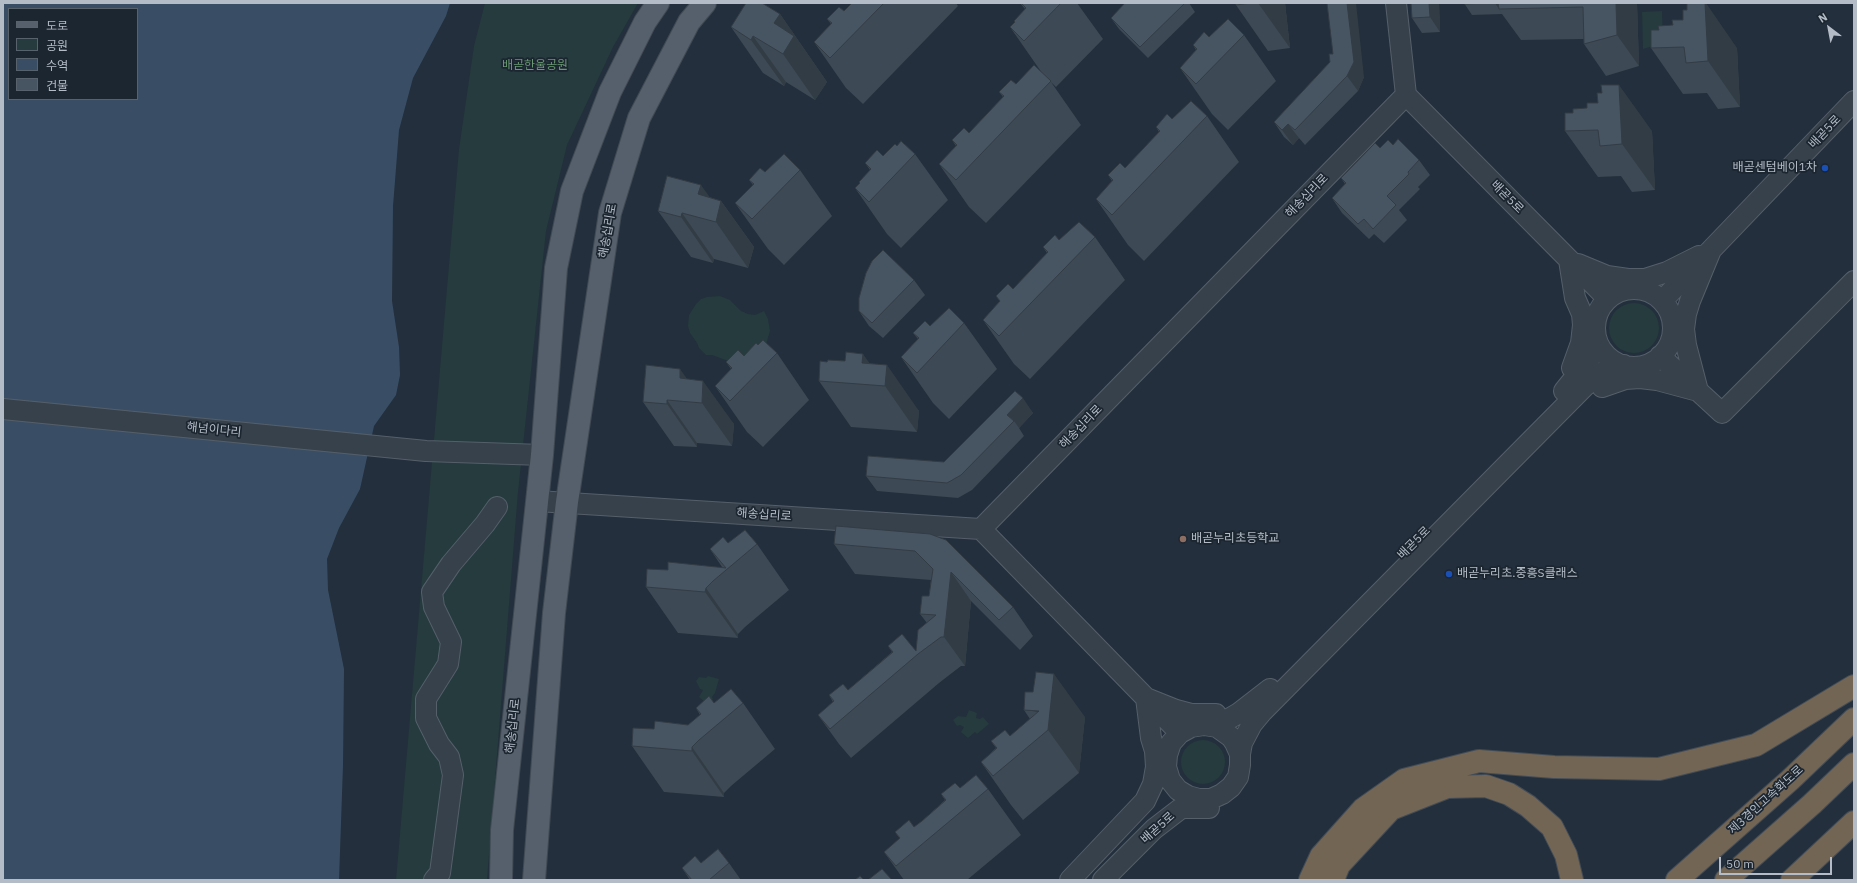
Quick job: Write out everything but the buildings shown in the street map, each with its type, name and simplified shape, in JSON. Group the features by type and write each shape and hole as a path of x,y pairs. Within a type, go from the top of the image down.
{"highway":[{"path":"1310,880 1321,856 1363,809 1404,780 1479,761 1554,767 1659,769 1756,745 1854,686"},
{"name":"제3경인고속화도로","path":"1677,880 1790,780 1854,719"},
{"path":"1726,880 1812,804 1854,764"},
{"path":"1333,880 1339,865 1391,809 1447,787 1486,786 1509,794 1528,806 1552,827 1566,854 1572,880"},
{"path":"1792,880 1854,822"}],"main road":[{"name":"해송십리로","path":"501,880 502,830 542,455 556,268 572,191 610,92 645,22 658,3"},
{"name":"해송십리로","path":"534,880 554,613 567,502 610,213 639,118 689,22 704,3"}],"street":[{"path":"1396,3 1406,96"},
{"name":"해송십리로","path":"537,501 981,529 1406,96"},
{"name":"배곧5로","path":"1406,96 1608,299"},
{"name":"배곧5로","path":"1662,301 1854,101"},
{"path":"1569,260 1607,276 1628,279 1645,279 1667,272 1711,250"},
{"path":"1698,391 1686,345 1684,329 1690,301 1711,250"},
{"path":"1557,407 1576,361 1581,343 1583,325 1582,314 1575,298 1569,260"},
{"path":"1660,356 1722,413 1854,281"},
{"name":"배곧5로","path":"1638,289 1651,293 1662,301 1669,311 1672,335 1668,347 1660,356 1650,363 1638,367 1614,362 1605,354 1597,340 1594,330 1596,316 1602,304 1612,295 1625,290 1638,289"},
{"name":"배곧5로","path":"1557,407 1584,366 1596,345 1597,340"},
{"name":"배곧5로","path":"1095,880 1164,811 1179,801 1193,798 1211,799 1222,794 1231,787 1239,771 1242,743 1252,724 1288,678 1557,407 1594,377 1605,371 1624,365"},
{"path":"1557,407 1611,383 1625,379 1640,378 1658,380 1698,391"},
{"name":"해넘이다리","path":"3,409 426,451 542,455"},
{"path":"434,880 440,873 454,775 449,757 437,740 423,726 416,711 420,688 432,667 450,647 451,642 434,607 432,592 451,564 485,524 497,507"},
{"path":"981,529 1180,733"},
{"path":"1146,698 1176,710 1191,714 1216,714 1225,712 1288,678"},
{"name":"배곧5로","path":"1081,880 1156,801 1165,785 1167,755 1171,743 1180,733 1191,727 1220,724 1239,713 1288,678"},
{"name":"배곧5로","path":"1103,880 1154,829 1180,809 1215,807 1224,804 1240,794 1249,776 1251,752 1257,733 1288,678"},
{"path":"1070,880 1145,802 1153,784 1156,767 1155,751 1151,738 1146,698"},
{"path":"1212,726 1228,734 1235,743 1240,754"},
{"path":"1167,770 1170,780 1178,790 1193,798"}],"green space":[{"name":"배곧한울공원","path":"485,3 638,3 613,47 567,145 546,231 518,492 487,880 396,880 459,149 474,46"},
{"path":"1662,11 1663,43 1643,49 1642,12"},
{"path":"720,296 730,300 741,311 748,314 755,315 764,311 768,319 770,331 765,348 731,362 712,355 706,355 699,348 690,333 688,326 689,315 701,299"},
{"path":"1629,303 1639,303 1652,310 1659,323 1659,333 1652,346 1639,353 1629,353 1620,349 1613,342 1609,333 1609,323 1613,314 1620,307"},
{"path":"708,676 719,679 715,693 712,697 713,699 707,704 699,697 703,690 700,689 696,681 699,677 706,678"},
{"path":"969,710 977,713 976,718 980,719 983,717 989,724 977,734 975,732 968,738 961,732 964,727 960,725 957,726 953,720 958,716 966,717"},
{"path":"1207,740 1212,741 1219,746 1224,753 1224,771 1219,778 1212,783 1199,784 1194,783 1187,778 1182,771 1181,758 1182,753 1187,746 1194,741"}],"water":[{"path":"3,3 450,3 446,16 413,78 399,130 393,206 392,301 399,347 400,375 396,395 374,426 360,489 339,528 327,559 328,590 344,669 343,765 339,880 3,880"}],"place":[{"name":"배곧센텀베이1차","path":"1825,168"},
{"name":"배곧누리초등학교","path":"1183,539"},
{"name":"배곧누리초.중흥S클래스","path":"1449,574"}]}
